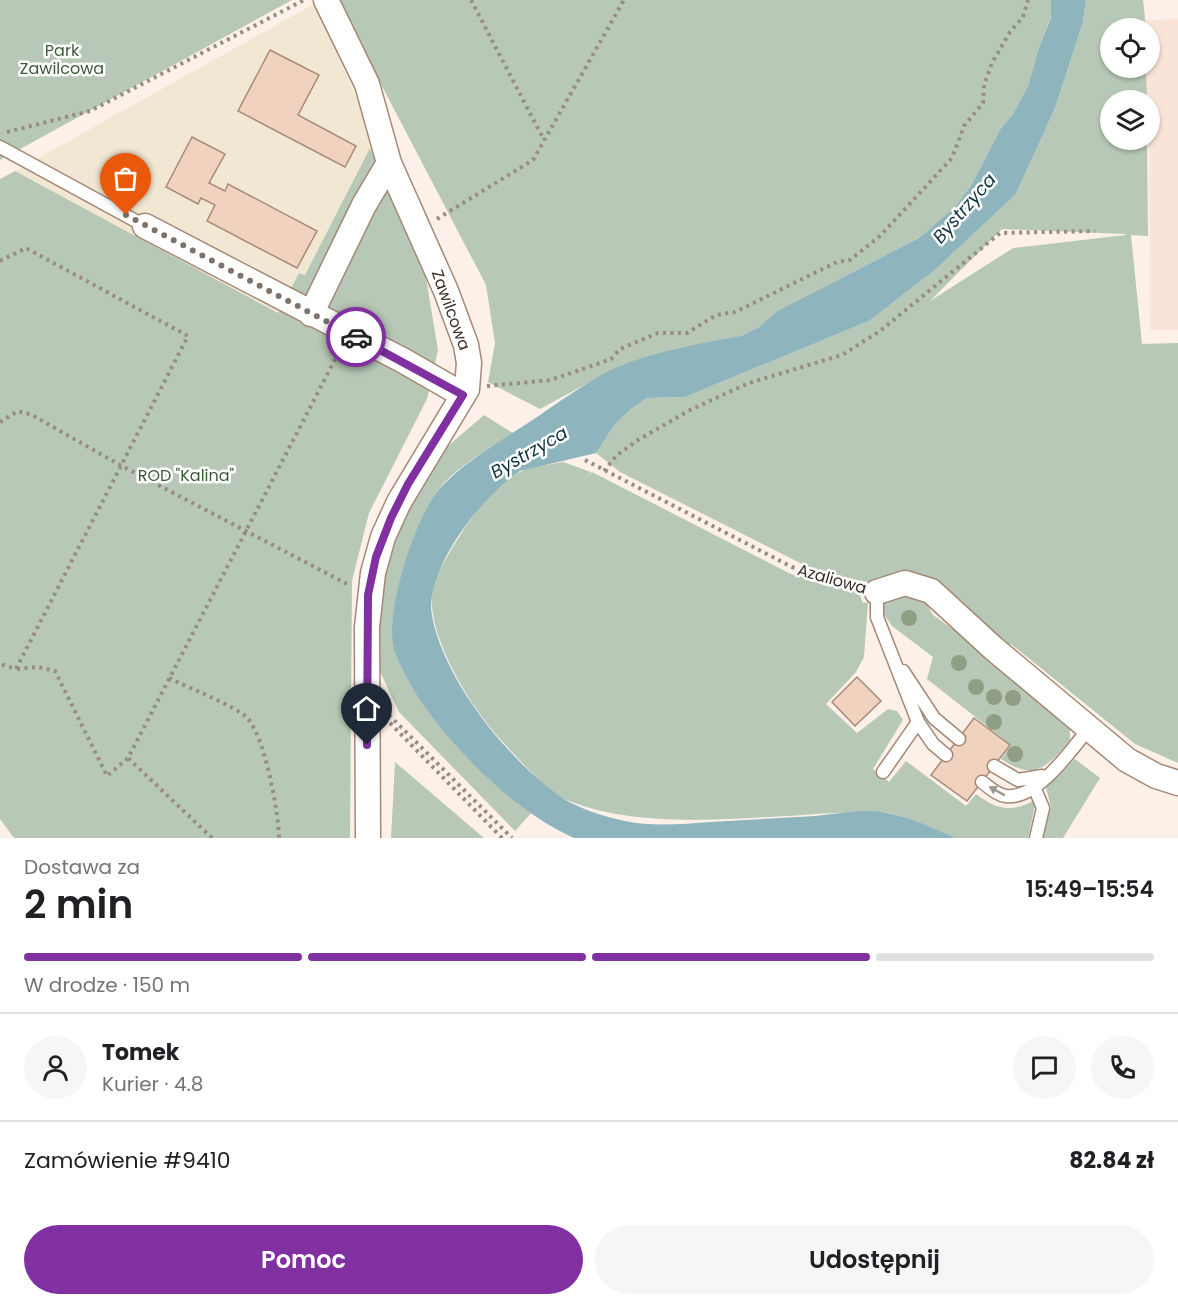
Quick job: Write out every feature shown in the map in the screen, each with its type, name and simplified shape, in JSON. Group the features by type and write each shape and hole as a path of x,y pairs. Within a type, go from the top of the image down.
{"street":[{"name":"Zawilcowa","path":"326,0 367,84 389,163 446,291 466,345 469,363 465,392 408,484 391,518 376,557 368,595 368,838"},
{"path":"311,314 364,205 389,163"},
{"path":"145,226 465,392"},
{"name":"Azaliowa","path":"877,592 905,583 931,591 993,648 1127,760 1156,776 1178,783"}],"lane":[{"path":"0,147 145,226"},
{"path":"877,592 877,617 918,722 933,744 946,755"},
{"path":"889,648 934,718 959,739"},
{"path":"883,772 918,722"},
{"path":"982,782 1004,796 1023,794 1049,774 1089,728"},
{"path":"994,766 1018,780 1028,780 1049,774"},
{"path":"1034,787 1043,808 1036,838"}],"path":[{"path":"0,134 57,122 90,111 304,0"},
{"path":"471,0 545,141"},
{"path":"418,231 533,160 623,2 631,0"},
{"path":"465,392 551,380 610,359 620,349 658,333 687,333 716,315 735,312 837,262 850,260 880,236 952,158 964,126 983,103 984,85 992,63 1010,32 1023,17 1028,0"},
{"path":"604,471 617,455 638,440 690,410 749,383 842,355 880,331 1000,233 1095,231"},
{"path":"0,261 26,248 188,336 16,669"},
{"path":"0,664 16,669 38,667 55,671 107,776 128,758 244,530 349,333"},
{"path":"0,422 18,411 32,415 120,465 368,595"},
{"name":"Azaliowa","path":"585,460 792,567 828,580 877,592"},
{"path":"169,678 246,716 256,729 279,813 279,838"},
{"path":"367,712 382,717 396,727 502,838"},
{"path":"367,712 397,721 512,838"},
{"path":"128,758 212,838"}],"shaded area":[{"path":"314,4 365,116 370,148 305,275 299,273 279,313 15,171"},
{"path":"1178,19 1178,330 1150,330 1149,150 1160,150 1160,90 1147,90 1146,78 1160,78 1160,20"}],"green space":[{"name":"Park Zawilcowa","path":"0,0 292,0 0,160"},
{"path":"337,0 1051,0 1051,17 1039,47 1028,86 1013,114 1001,128 972,184 956,206 919,238 777,311 759,327 741,336 621,365 540,409 488,382 495,343 486,285"},
{"path":"1086,0 1143,0 1145,18 1100,18 1100,78 1146,78 1147,90 1100,90 1100,150 1147,150 1148,236 1131,235 1142,344 1178,343 1178,763 1135,744 1011,644 993,648 920,575 883,585 832,575 804,565 620,472 596,453 615,424 647,398 685,397 869,321 935,270 1016,194 1055,108 1083,22","holes":["1002,229 1126,235 1013,248 930,301"]},
{"name":"ROD \"Kalina\"","path":"370,148 422,254 438,350 427,399 369,513 352,581 350,838 14,838 0,819 0,179 15,171 278,313 299,273 305,275"},
{"path":"484,415 513,433 458,470 442,485 428,507 415,536 398,592 500,788 531,813 515,831 399,712 376,663 376,618 393,534 441,452"},
{"path":"563,462 591,472 585,479 592,472 791,574 858,591 863,603 868,602 864,657 856,672 826,704 857,733 888,709 897,711 903,720 873,769 889,782 906,761 966,806 976,794 1003,808 1017,807 1033,801 1035,805 1028,838 954,838 908,819 880,812 716,820 674,820 633,816 595,809 560,797 548,788 498,737 459,682 438,636 432,610 432,597 438,573 453,547 472,518 494,491 518,473 534,467"},
{"path":"892,593 923,598 933,615 965,638 1070,726 1070,740 1054,758 1040,768 1032,770 1023,770 1001,759 1011,745 927,679 933,657 892,626 882,611 883,603"},
{"path":"1075,759 1100,778 1063,838 1043,838 1051,807 1046,788"},
{"path":"395,762 484,838 391,838"}],"water":[{"name":"Bystrzyca","path":"1051,0 1086,0 1083,22 1055,108 1016,194 935,270 869,321 685,397 647,398 615,424 596,453 520,471 490,497 459,535 437,577 432,598 432,616 449,666 480,715 498,739 538,779 565,800 581,808 625,821 657,824 815,816 860,811 878,812 913,820 955,838 574,838 538,818 488,778 445,733 417,694 395,652 392,636 397,591 412,541 432,499 452,476 475,458 601,375 622,365 651,356 741,336 759,327 777,311 919,238 956,206 972,184 1001,128 1013,114 1028,86 1039,47 1051,18"}],"building":[{"path":"270,50 319,75 298,115 356,146 345,167 238,111"},
{"path":"192,137 225,154 209,183 225,191 228,184 317,231 297,268 207,221 215,205 201,198 198,204 166,187"},
{"path":"857,677 881,701 855,726 832,702"},
{"path":"974,718 1010,745 967,801 931,775"}],"way so far":[{"path":"126,215 356,337"}],"route":[{"path":"356,337 463,395 436,443 408,484 391,518 376,557 368,595 367,745"}]}
